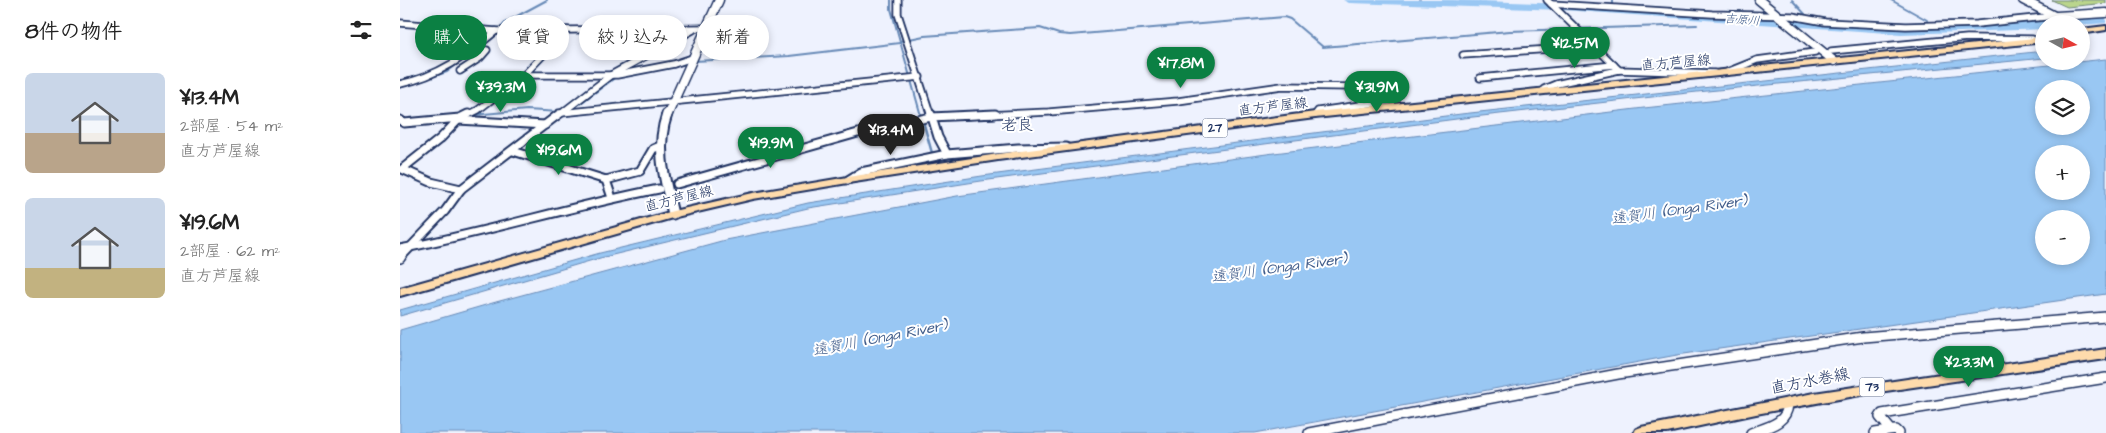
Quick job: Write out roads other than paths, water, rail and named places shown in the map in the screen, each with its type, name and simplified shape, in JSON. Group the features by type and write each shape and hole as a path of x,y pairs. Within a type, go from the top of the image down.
{"main road":[{"path":"2090,30 2106,28"},
{"name":"直方芦屋線","path":"400,292 673,214 753,196 848,180 1068,147 1315,115 1544,89 1727,72 1832,56 2035,40"},
{"name":"直方水巻線","path":"1641,433 1696,420 1871,388 2106,354"}],"street":[{"path":"712,15 720,0"},
{"path":"898,0 898,14 920,77 931,117 947,154"},
{"path":"1595,0 1597,6"},
{"path":"1759,0 1832,56"},
{"path":"2023,0 2053,15"},
{"path":"1549,2 1906,26 1977,24 2035,19"},
{"path":"1549,2 1616,67"},
{"path":"2082,15 2106,13"},
{"path":"400,24 496,31"},
{"path":"569,30 697,29"},
{"path":"400,258 445,211 461,189 611,75 694,30"},
{"path":"487,38 496,31"},
{"path":"1463,55 1595,46"},
{"path":"673,214 660,146 661,132 672,102 697,47"},
{"path":"1727,72 1739,65 1815,52"},
{"path":"400,84 438,74 458,60"},
{"path":"460,71 477,60"},
{"path":"461,189 431,182 401,169 442,138 458,119 478,110 503,92 501,89 524,75 538,60"},
{"path":"524,75 611,75 691,61"},
{"path":"1544,89 1616,67"},
{"path":"1480,78 1616,67 1714,73"},
{"path":"560,114 920,77"},
{"path":"677,184 858,132 931,117 1049,112 1170,101 1282,86 1352,87 1364,103"},
{"path":"1315,115 1318,111 1364,103 1389,101"},
{"path":"400,120 404,123 458,119 545,125"},
{"path":"513,151 606,180 640,171 652,149 660,146"},
{"path":"848,180 861,172 947,154 1018,148 1068,147"},
{"path":"606,180 612,198"},
{"path":"400,249 475,234 612,198 659,189"},
{"path":"1309,433 1636,371 1853,338 2106,317"},
{"path":"1895,432 1880,417 1882,414 2106,378"},
{"path":"1751,433 1784,419 1789,412 1788,404"},
{"path":"1875,433 1895,432"}],"water":[{"path":"2035,52 2035,59 1697,92 1464,118 981,181 808,208 600,258 400,316 400,310 600,253 808,203 982,176 1461,114"},
{"name":"遠賀川 (Onga River)","path":"2106,59 2106,294 1677,355 1255,433 400,433 400,330 725,240 957,196 1274,153 1644,108 2035,67 2035,70 2090,70 2090,61"}],"waterway":[{"path":"519,15 547,0"},
{"path":"891,0 891,9 921,116"},
{"name":"吉原川","path":"1349,0 1563,7 1901,30 2035,25"},
{"path":"1613,0 1613,6"},
{"path":"1792,0 1805,14"},
{"path":"1891,0 1927,20"},
{"path":"900,41 924,36 1040,28 1059,34 1070,35 1284,17 1290,19 1323,47 1510,31 1697,25"},
{"name":"吉原川","path":"2090,21 2106,19"},
{"path":"694,61 789,56 900,43"},
{"path":"409,84 447,72 462,60"},
{"path":"570,111 616,77"},
{"path":"481,114 473,115 527,110 560,112"},
{"path":"921,114 932,153"}],"district":[{"name":"老良","path":"1017,125"}]}
